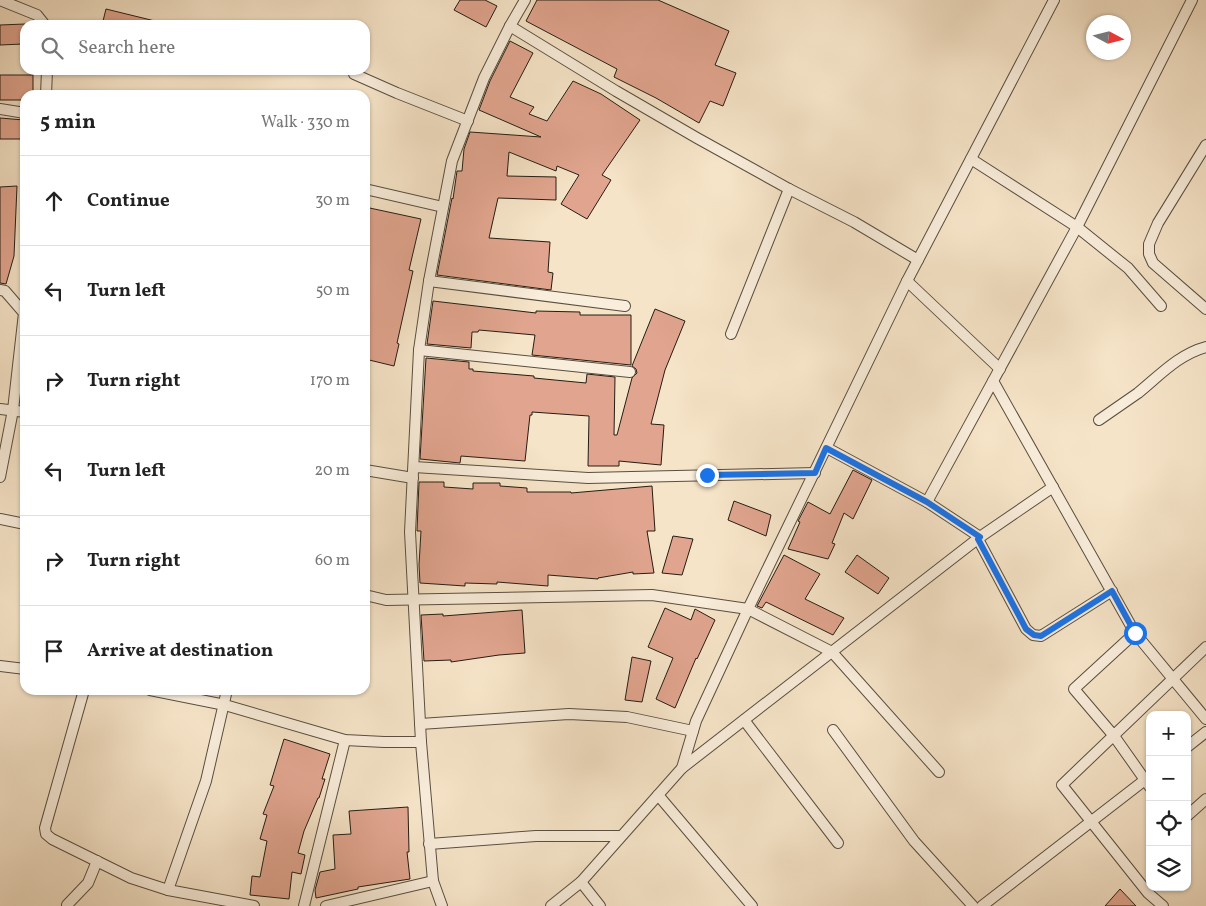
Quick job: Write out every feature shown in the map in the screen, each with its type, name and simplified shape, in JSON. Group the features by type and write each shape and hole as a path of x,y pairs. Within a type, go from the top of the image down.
{"street":[{"path":"0,0 37,15 41,20"},
{"path":"442,906 433,881 429,844 421,742 410,532 419,350 429,281 452,161 484,78 510,26 526,0"},
{"path":"682,768 696,721 748,609 907,281 1054,0"},
{"path":"927,502 1077,227 1192,0"},
{"path":"510,26 616,91 789,190 854,222 918,260"},
{"path":"46,90 47,75"},
{"path":"356,75 468,121"},
{"path":"0,109 20,112"},
{"path":"1206,145 1158,223 1149,244 1149,254 1153,263 1206,309"},
{"path":"971,159 1077,227 1128,268 1161,306"},
{"path":"370,190 443,207"},
{"path":"731,334 789,190"},
{"path":"429,281 625,306"},
{"path":"907,281 1000,369"},
{"path":"0,290 5,291 20,305"},
{"path":"1099,420 1193,350 1206,347"},
{"path":"419,350 630,372"},
{"path":"0,477 13,410 20,352"},
{"path":"993,381 1135,633 1206,719"},
{"path":"0,409 20,411"},
{"path":"826,448 927,502 979,538 1026,629 1034,635 1041,636 1112,591"},
{"path":"414,467 588,478 815,473"},
{"path":"370,471 413,478"},
{"path":"551,906 580,882 682,768 979,538 1054,487"},
{"path":"0,519 20,523"},
{"path":"370,596 386,600 652,596 748,609 832,652 939,772"},
{"path":"1135,633 1074,689 1114,736 1146,778"},
{"path":"1163,906 1148,892 1062,785 1206,647"},
{"path":"0,666 20,668"},
{"path":"83,695 45,828 46,834 52,839 131,878 168,890 254,906"},
{"path":"175,695 225,705 345,740 421,742"},
{"path":"168,890 206,781 227,695"},
{"path":"420,724 569,714 627,717 694,731"},
{"path":"744,720 838,843"},
{"path":"833,730 914,841 973,906"},
{"path":"1191,743 1206,732"},
{"path":"304,906 345,740"},
{"path":"982,906 1091,821 1146,782"},
{"path":"658,795 752,906"},
{"path":"1191,812 1206,799"},
{"path":"429,844 536,836 620,836"},
{"path":"67,905 88,883 97,861"},
{"path":"326,906 433,881"},
{"path":"580,882 600,906"}],"building":[{"path":"460,0 485,0 497,6 486,27 454,10"},
{"path":"537,0 658,0 729,31 715,65 736,73 723,106 710,101 699,123 656,98 614,77 617,69 526,21"},
{"path":"106,9 151,20 103,20"},
{"path":"20,24 20,44 0,45 0,25"},
{"path":"510,41 533,53 510,97 534,107 529,114 547,121 573,81 601,94 640,120 602,175 611,180 587,219 561,204 579,175 557,166 556,171 509,152 507,176 556,177 556,200 498,198 489,238 550,242 548,272 553,273 551,290 437,275 457,171 462,171 464,149 470,132 541,137 479,110 490,81"},
{"path":"0,75 33,75 33,90 20,90 20,100 0,100"},
{"path":"0,118 20,120 20,139 0,139"},
{"path":"17,186 14,256 6,284 0,283 0,187"},
{"path":"370,208 421,219 409,270 413,271 397,343 399,344 394,366 370,360"},
{"path":"433,301 536,313 536,311 580,312 580,315 631,315 631,365 532,355 535,335 479,330 478,332 472,332 471,348 427,344"},
{"path":"655,309 685,321 665,370 651,424 664,425 661,465 619,461 619,466 588,466 589,416 532,412 532,415 530,415 525,461 461,456 460,463 420,459 426,358 469,362 469,369 473,369 473,371 534,376 534,378 586,383 587,374 615,377 614,435 617,435 632,378 637,373 636,369 632,366"},
{"path":"853,470 872,480 853,519 844,513 832,543 835,544 828,559 788,549 800,522 798,521 808,502 830,514"},
{"path":"419,482 444,482 444,487 473,489 473,483 500,483 500,486 527,488 527,492 571,493 652,486 655,531 647,531 654,573 633,574 633,572 598,579 548,575 548,586 497,582 497,584 465,583 465,586 420,583 421,531 417,531"},
{"path":"734,501 771,515 766,536 728,520"},
{"path":"673,536 693,539 682,575 662,573"},
{"path":"784,555 820,574 805,599 844,618 833,635 766,602 762,608 757,606"},
{"path":"857,555 889,578 878,594 845,572"},
{"path":"665,608 691,620 695,609 715,620 696,658 675,708 656,699 673,658 648,647"},
{"path":"522,610 525,653 451,662 451,660 424,661 421,615 443,614 443,616"},
{"path":"632,657 651,661 642,702 625,700"},
{"path":"284,739 330,754 322,779 325,779 319,798 304,831 298,853 305,855 301,874 292,872 289,899 250,895 252,876 260,877 267,841 260,839 267,815 263,814 274,786 270,785"},
{"path":"408,807 409,852 407,852 410,879 358,887 358,889 316,898 315,890 320,872 335,869 333,835 351,834 349,811"},
{"path":"1120,889 1136,906 1105,906"}],"route":[{"path":"707,475 815,473 826,448 927,502 980,537 978,539 1026,629 1034,635 1041,636 1112,591 1135,633"}]}
